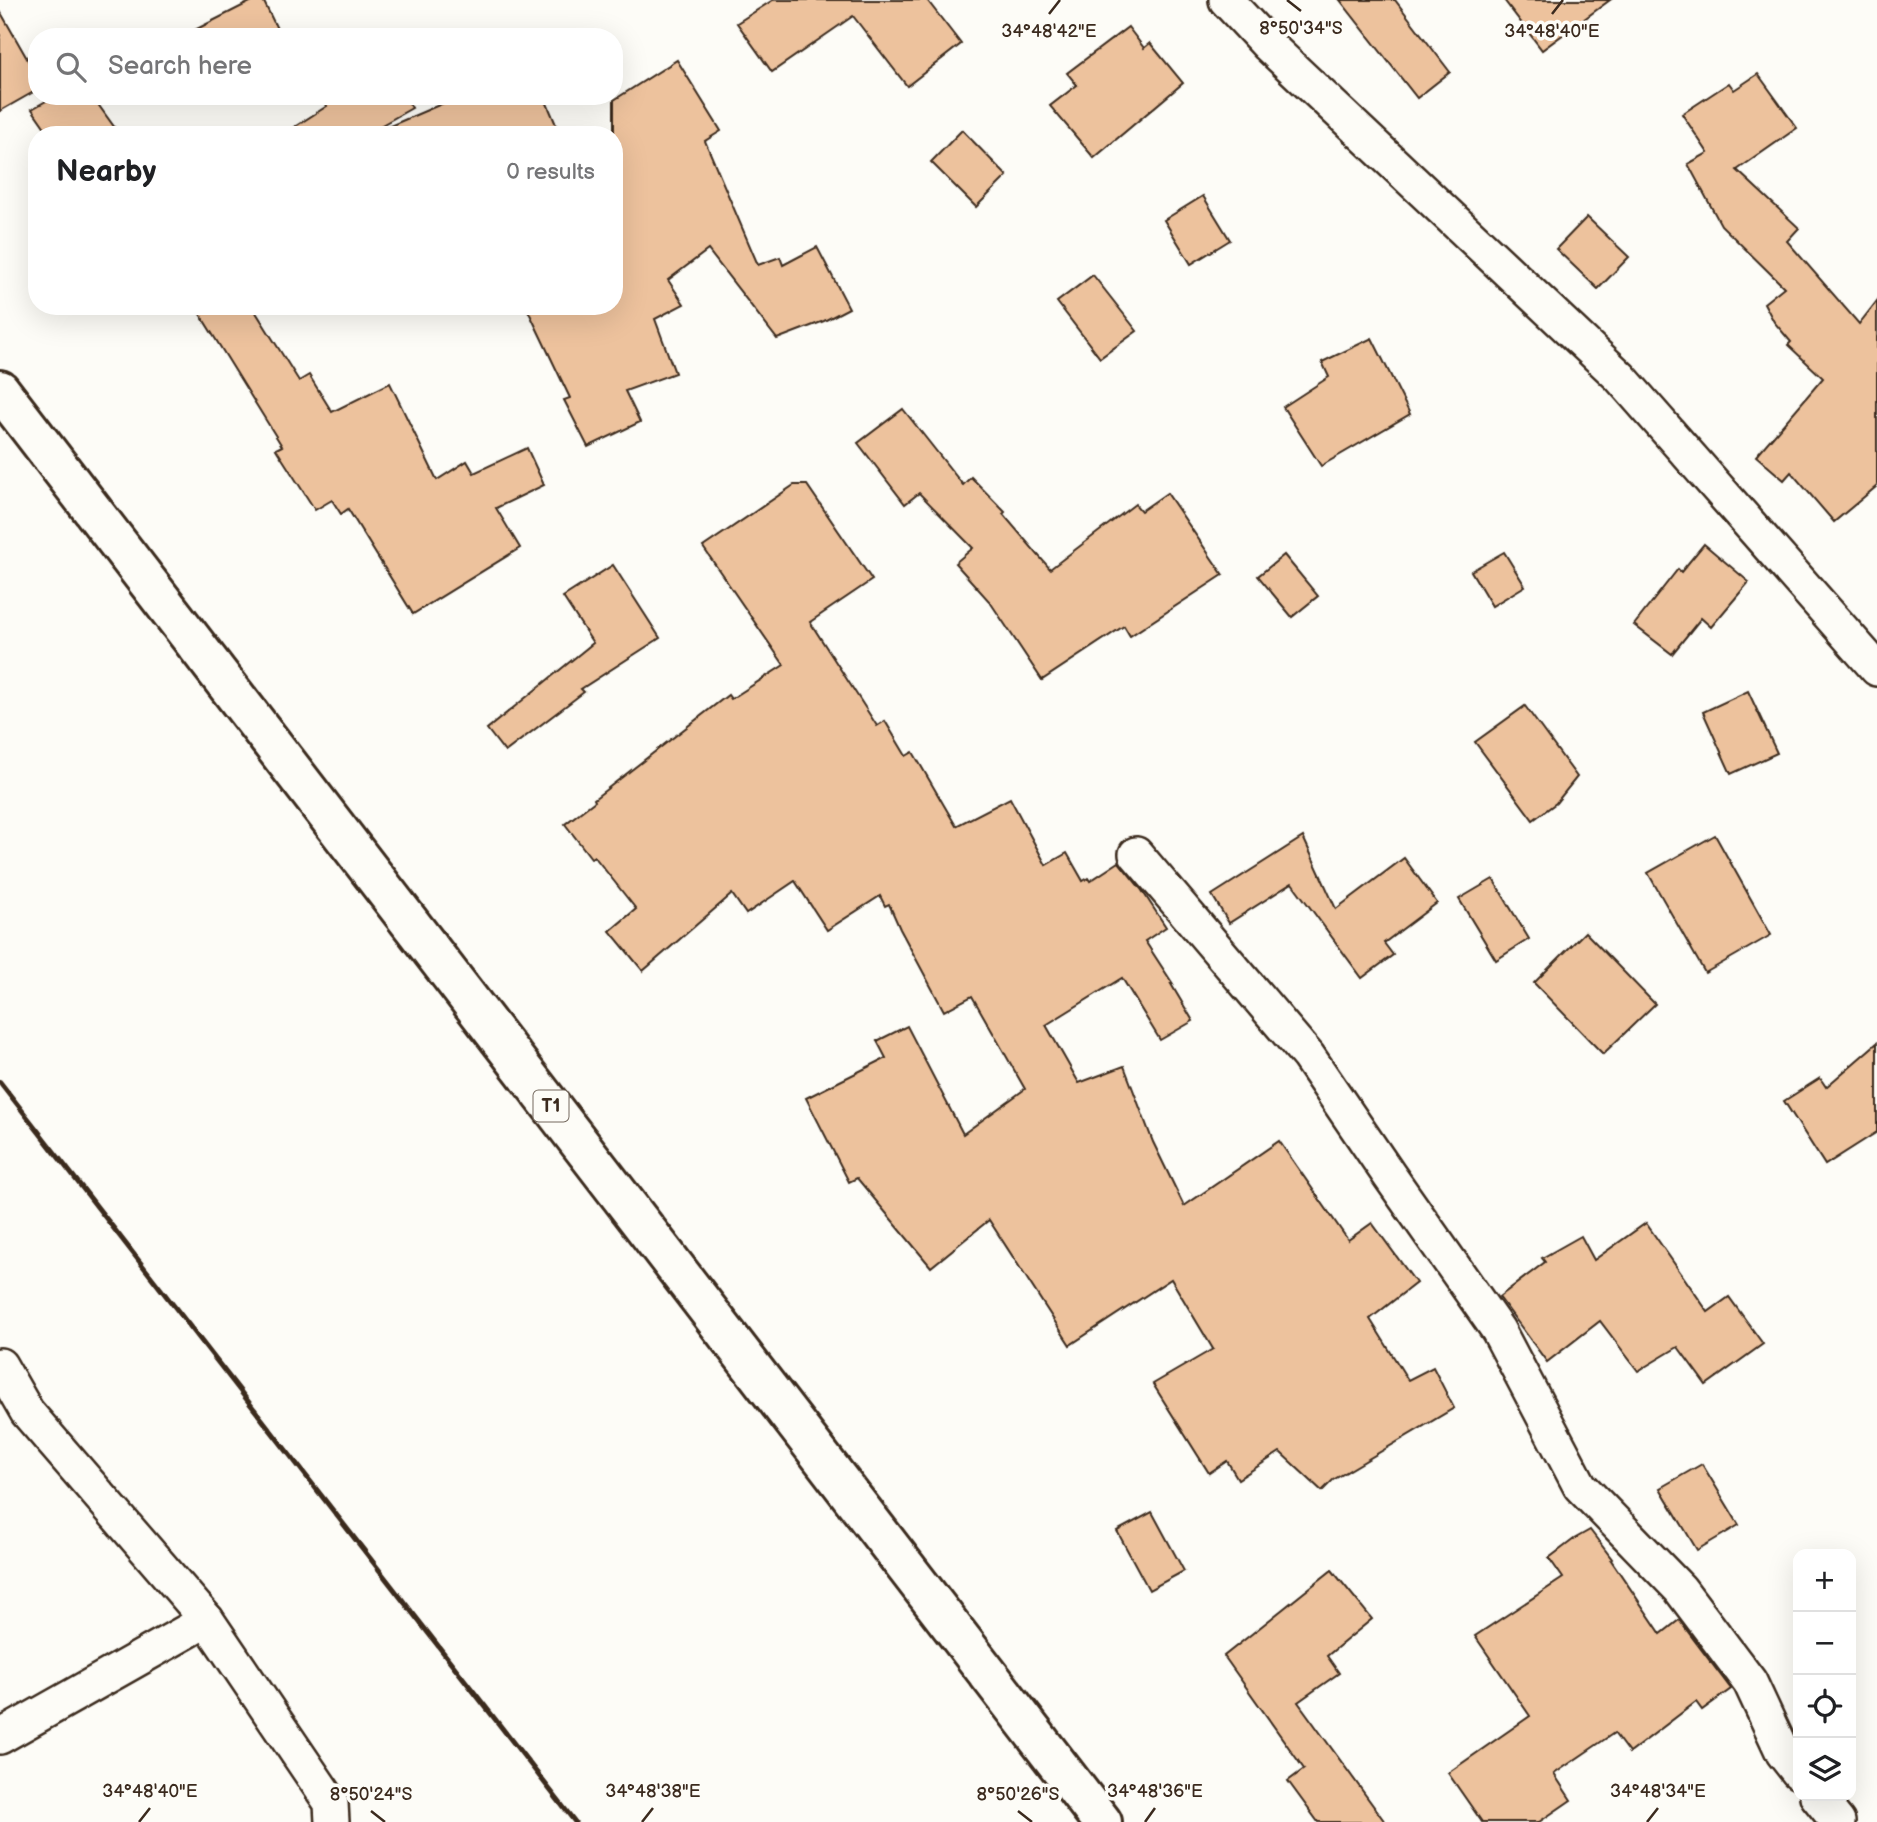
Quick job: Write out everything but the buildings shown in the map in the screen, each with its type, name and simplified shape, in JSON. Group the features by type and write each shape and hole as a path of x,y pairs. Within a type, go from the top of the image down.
{"highway":[{"name":"T1","path":"0,390 1102,1822"}],"street":[{"path":"1226,0 1268,45 1620,377 1877,669"},
{"path":"1136,854 1308,1056 1498,1330 1580,1486 1680,1589 1750,1682 1783,1753 1793,1766"},
{"path":"0,1365 27,1412 207,1620 331,1803 332,1822"},
{"path":"0,1737 207,1620"},
{"path":"1821,1801 1839,1822"}],"railway":[{"path":"0,1082 575,1822"}]}
